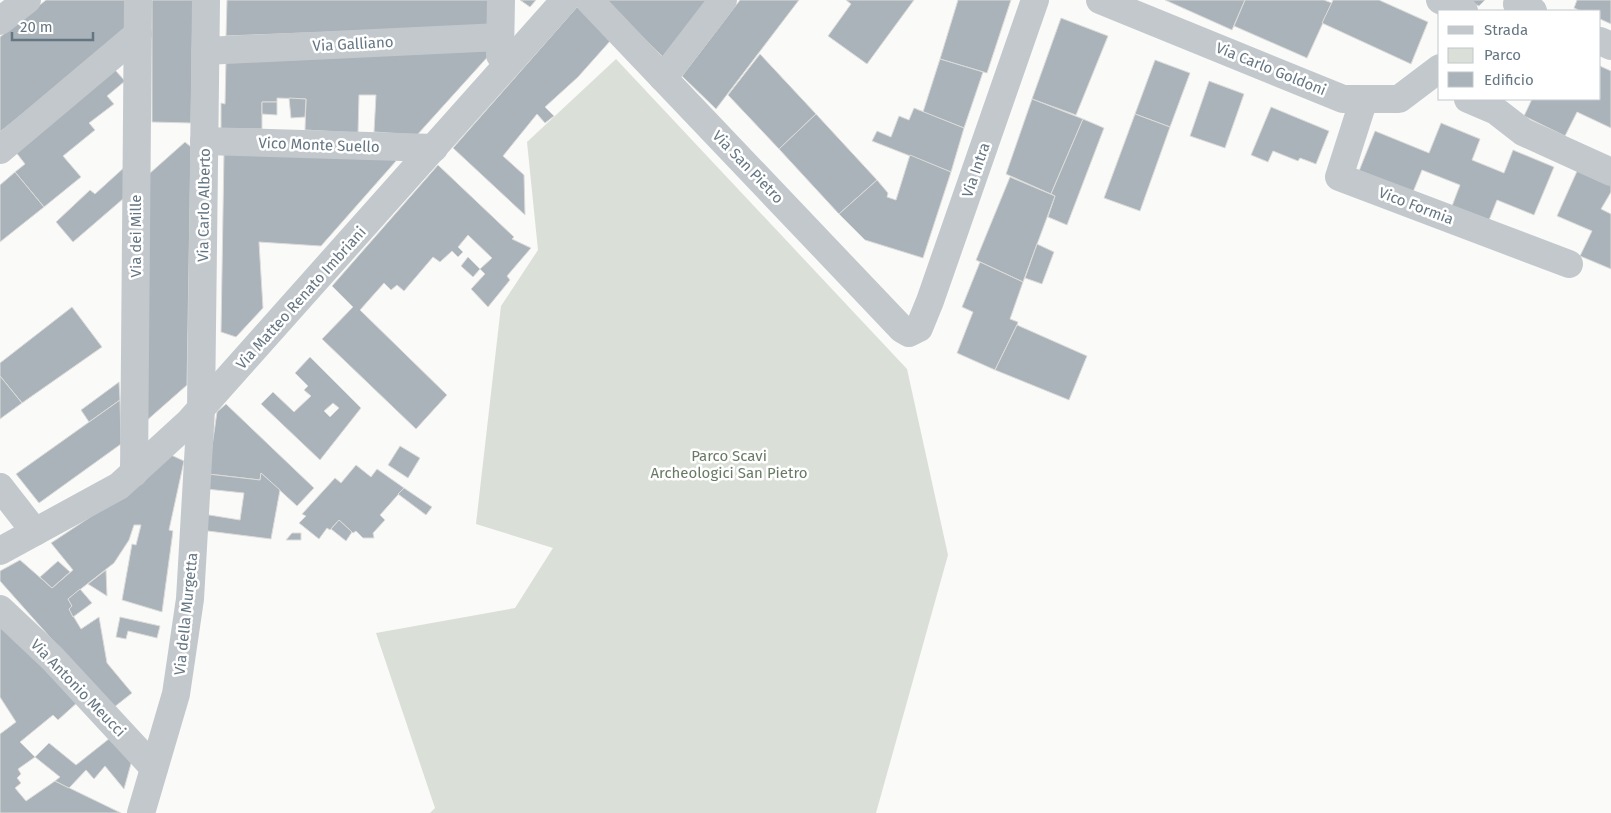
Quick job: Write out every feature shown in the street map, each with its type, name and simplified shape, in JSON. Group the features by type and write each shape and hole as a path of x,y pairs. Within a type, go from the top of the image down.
{"street":[{"path":"0,22 27,0"},
{"name":"Via dei Mille","path":"134,473 138,0"},
{"name":"Via Carlo Alberto","path":"201,410 206,0"},
{"path":"500,74 501,0"},
{"name":"Via Matteo Renato Imbriani","path":"0,551 119,486 201,410 565,0"},
{"name":"Via San Pietro","path":"589,0 902,329 909,333"},
{"path":"663,78 723,0"},
{"name":"Via Intra","path":"909,333 920,328 1035,0"},
{"name":"Via Carlo Goldoni","path":"1100,0 1343,99 1399,99 1435,78"},
{"path":"1440,0 1462,10"},
{"path":"0,150 138,34"},
{"name":"Via Galliano","path":"206,51 500,37"},
{"name":"Vico Formia","path":"1364,99 1339,177 1570,264"},
{"path":"1470,100 1496,111 1523,132 1611,172"},
{"name":"Vico Monte Suello","path":"204,142 434,148"},
{"name":"Via della Murgetta","path":"141,813 176,694 190,599 201,410"},
{"path":"0,488 36,532"},
{"name":"Via Antonio Meucci","path":"0,609 52,658 154,768"}],"green space":[{"name":"Parco Scavi Archeologici San Pietro","path":"616,59 907,369 948,555 876,813 430,813 435,808 376,633 515,608 553,548 476,524 501,306 538,250 527,142"}],"building":[{"path":"46,0 129,0 127,30 0,132 0,37"},
{"path":"152,0 193,0 191,123 152,122"},
{"path":"227,0 491,0 491,26 226,36"},
{"path":"520,0 536,0 530,7"},
{"path":"604,0 710,0 665,59"},
{"path":"740,0 799,0 716,109 682,76"},
{"path":"846,0 914,0 867,64 828,36 851,4"},
{"path":"958,0 1011,0 987,73 940,59"},
{"path":"1165,0 1245,0 1232,30"},
{"path":"1245,0 1324,0 1332,3 1307,58 1234,26"},
{"path":"1333,0 1379,0 1428,22 1411,64 1322,23"},
{"path":"1465,0 1485,0 1479,6"},
{"path":"1577,0 1611,0 1611,24 1601,19 1601,10 1579,10 1574,8"},
{"path":"577,7 611,40 578,77 545,107 554,116 545,123 537,114 503,156 524,175 525,215 453,148"},
{"path":"1061,18 1108,36 1076,115 1032,99"},
{"path":"492,49 492,52 417,135 374,132 376,95 359,95 358,133 305,130 306,99 277,98 277,102 262,102 262,129 221,129 221,103 225,104 226,60"},
{"path":"760,54 816,114 779,149 728,95"},
{"path":"940,59 983,72 964,128 923,112"},
{"path":"1155,60 1190,73 1170,127 1135,114"},
{"path":"1601,66 1611,71 1611,128 1577,112 1565,136 1524,116 1532,100 1601,100"},
{"path":"115,70 125,81 107,96 114,104 89,123 95,130 63,156 81,177 44,207 15,172 25,164 15,151"},
{"path":"1209,81 1244,94 1225,148 1190,136"},
{"path":"289,98 306,99 305,117 291,118"},
{"path":"1032,99 1083,119 1051,194 1006,174"},
{"path":"262,102 277,102 277,115 262,114"},
{"path":"1271,107 1329,131 1316,164 1300,158 1298,161 1273,151 1268,162 1251,155"},
{"path":"914,108 964,128 951,172 872,141 877,131 891,137 899,116 909,120"},
{"path":"816,114 877,180 839,214 779,149"},
{"path":"1135,114 1170,127 1140,211 1104,198"},
{"path":"1083,119 1104,128 1067,225 1048,217 1055,196 1051,194"},
{"path":"1441,123 1480,139 1472,160 1504,173 1513,150 1554,167 1534,215 1497,200 1489,220 1452,206 1460,185 1422,170 1413,192 1359,171 1375,131 1429,153"},
{"path":"185,142 191,147 187,385 145,422 149,174"},
{"path":"224,151 393,156 396,161 321,246 259,242 263,308 236,337 221,332"},
{"path":"910,155 951,172 923,258 865,240 839,214 877,180 888,193 887,197 896,200"},
{"path":"128,164 131,192 73,242 56,222 90,190 95,194"},
{"path":"438,165 514,237 512,239 531,248 507,276 510,280 488,307 471,289 485,274 480,269 492,258 468,235 458,247 463,252 458,257 452,251 440,262 433,257 404,291 397,285 391,290 384,283 360,310 447,395 416,429 322,339 353,307 332,286"},
{"path":"1578,169 1611,185 1611,192 1601,209 1611,214 1611,269 1580,256 1592,231 1557,216"},
{"path":"15,172 44,207 0,242 0,185"},
{"path":"1010,177 1055,196 1023,282 976,260"},
{"path":"1037,244 1054,252 1042,284 1025,278"},
{"path":"468,257 480,269 473,277 461,266"},
{"path":"980,262 1023,282 1010,319 1018,322 995,370 957,353 973,312 962,307"},
{"path":"72,307 102,347 22,403 0,376 0,363"},
{"path":"1017,325 1087,356 1069,400 995,370"},
{"path":"310,357 361,408 320,460 261,404 273,392 294,412 311,396 304,390 308,386 295,373","holes":["333,403 339,408 330,417 324,411"]},
{"path":"0,376 22,403 0,419"},
{"path":"119,382 120,400 89,422 81,410"},
{"path":"120,400 121,444 39,503 16,474"},
{"path":"226,404 314,488 297,506 261,473 260,480 208,474 217,412"},
{"path":"400,446 420,458 408,478 388,465"},
{"path":"171,455 184,461 169,530 173,531 162,612 122,600 132,544 136,545 141,525 134,525 129,540 114,563 68,599 72,606 69,609 81,629 99,617 107,663 132,693 113,708 0,581 0,571 20,560 52,588 73,570 51,543 125,494"},
{"path":"356,465 371,477 377,469 404,488 380,515 385,520 373,533 374,538 363,538 356,531 353,533 339,520 330,530 327,528 319,539 299,523 306,516 302,514 335,478 341,483"},
{"path":"261,473 280,490 271,539 200,530 203,514 240,520 244,493 206,489 208,474 260,480"},
{"path":"404,488 432,507 426,515 398,494"},
{"path":"339,520 352,532 346,541 331,529"},
{"path":"292,533 301,533 301,540 286,540"},
{"path":"58,561 70,572 52,588 40,577"},
{"path":"106,570 107,596 88,584"},
{"path":"80,589 92,603 73,617 69,609 72,606 68,599"},
{"path":"0,616 79,701 58,720 53,715 20,742 35,757 18,769 21,774 17,778 21,783 15,788 26,801 55,781 121,813 0,813 0,734 16,722 0,697"},
{"path":"120,617 160,626 157,638 128,631 126,639 116,637"},
{"path":"110,738 132,760 124,789 105,766 94,779 86,770 69,788 55,781 60,777 35,757 49,743 76,765"}]}
